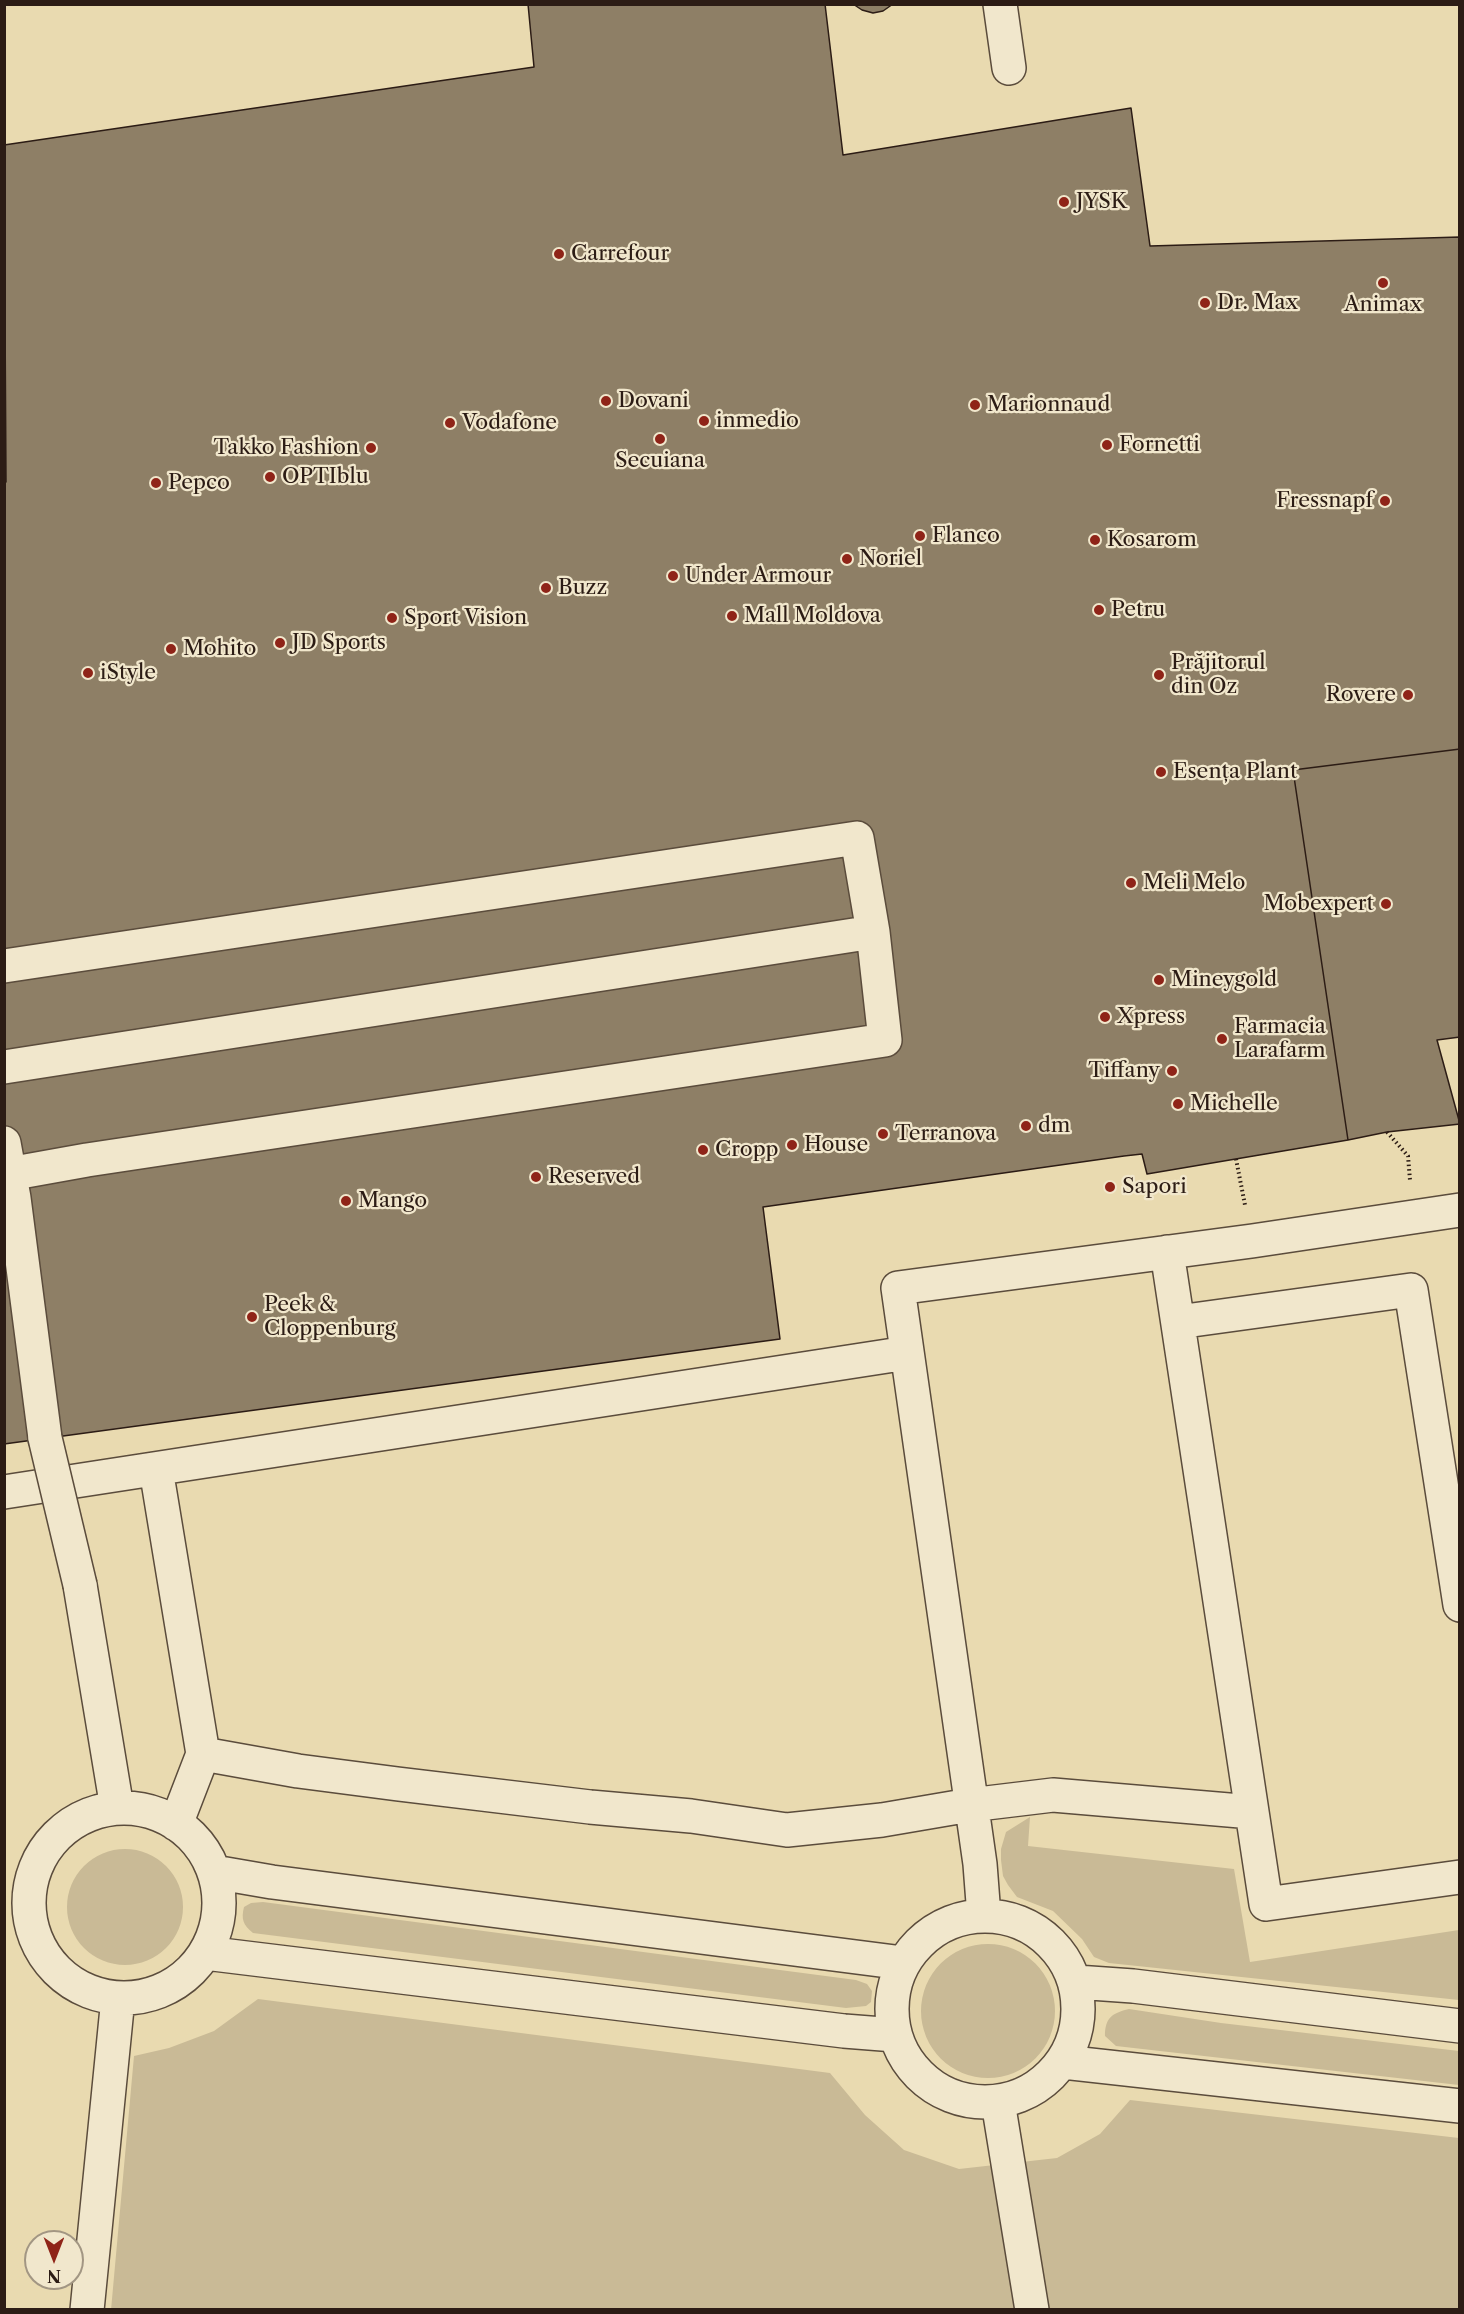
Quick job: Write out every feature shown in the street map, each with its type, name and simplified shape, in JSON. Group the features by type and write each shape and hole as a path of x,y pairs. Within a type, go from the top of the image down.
{"lane":[{"path":"999,4 1009,68"},
{"path":"4,966 857,838 873,932 885,1040 98,1158 6,1158 45,1438 80,1585 117,1808"},
{"path":"4,1067 873,932"},
{"path":"984,1916 980,1864 898,1288 1460,1210"},
{"path":"1167,1252 1266,1904 1460,1876"},
{"path":"1178,1322 1411,1290 1460,1605"},
{"path":"4,1492 907,1353"},
{"path":"156,1469 203,1754 176,1824"},
{"path":"203,1754 233,1761 398,1784 590,1807 691,1816 787,1830 882,1820 970,1805 1053,1795 1252,1812"},
{"path":"117,1808 148,1811 176,1824 199,1845 214,1872 219,1899 216,1927 206,1953 189,1972 168,1987 144,1996 118,1998 92,1993 69,1980 49,1963 36,1939 17,1916 42,1855 61,1832 87,1815 117,1808"},
{"path":"214,1872 903,1963"},
{"path":"984,1916 1012,1919 1041,1934 1064,1957 1076,1983 1079,2006 1078,2026 1063,2061 1035,2089 998,2102 976,2102 954,2097 934,2087 916,2073 903,2055 895,2035 891,2010 894,1985 903,1963 917,1944 936,1929 957,1919 984,1916"},
{"path":"206,1953 844,2031 895,2035"},
{"path":"1076,1983 1133,1986 1460,2025"},
{"path":"87,2310 118,1998"},
{"path":"1063,2061 1460,2106"},
{"path":"998,2102 1032,2310"}],"shaded area":[{"path":"1030,1817 1028,1846 1234,1869 1250,1962 1459,1930 1459,2000 1109,1963 1094,1957 1082,1939 1053,1911 1017,1897 1003,1876 1001,1849 1006,1832"},
{"path":"125,1849 147,1853 166,1866 179,1885 183,1907 179,1929 166,1948 147,1961 125,1965 103,1961 84,1948 71,1929 67,1907 71,1885 84,1866 103,1853"},
{"path":"263,1902 856,1980 867,1984 872,1991 871,2002 866,2006 846,2008 253,1933 244,1922 244,1907 251,1903"},
{"path":"988,1944 1014,1949 1036,1963 1050,1985 1055,2011 1050,2037 1036,2059 1014,2073 988,2078 962,2073 940,2059 926,2037 921,2011 926,1985 940,1963 962,1949"},
{"path":"258,1999 830,2073 865,2115 904,2150 959,2169 1057,2158 1100,2134 1130,2100 1459,2138 1459,2309 111,2310 134,2056 169,2048 214,2031"},
{"path":"1129,2009 1221,2023 1459,2051 1459,2085 1116,2046 1105,2036 1106,2025 1118,2012"}],"building":[{"name":"Mall Moldova","path":"528,4 825,4 843,155 1131,108 1150,246 1460,237 1460,749 1293,770 1348,1140 1147,1174 1142,1154 763,1207 780,1339 4,1444 4,482 6,482 4,145 534,67"},
{"path":"853,4 893,4 883,11 873,13"},
{"name":"Mobexpert","path":"1460,749 1460,1037 1437,1040 1460,1124 1387,1132 1348,1140 1293,770"}],"place":[{"name":"JYSK","path":"1064,202"},
{"name":"Carrefour","path":"559,254"},
{"name":"Animax","path":"1383,283"},
{"name":"Dr. Max","path":"1205,303"},
{"name":"Dovani","path":"606,401"},
{"name":"Marionnaud","path":"975,405"},
{"name":"inmedio","path":"704,421"},
{"name":"Vodafone","path":"450,423"},
{"name":"Secuiana","path":"660,439"},
{"name":"Fornetti","path":"1107,445"},
{"name":"Takko Fashion","path":"371,448"},
{"name":"OPTIblu","path":"270,477"},
{"name":"Pepco","path":"156,483"},
{"name":"Fressnapf","path":"1385,501"},
{"name":"Flanco","path":"920,536"},
{"name":"Kosarom","path":"1095,540"},
{"name":"Noriel","path":"847,559"},
{"name":"Under Armour","path":"673,576"},
{"name":"Buzz","path":"546,588"},
{"name":"Petru","path":"1099,610"},
{"name":"Mall Moldova","path":"732,616"},
{"name":"Sport Vision","path":"392,618"},
{"name":"JD Sports","path":"280,643"},
{"name":"Mohito","path":"171,649"},
{"name":"iStyle","path":"88,673"},
{"name":"Prăjitorul din Oz","path":"1159,675"},
{"name":"Rovere","path":"1408,695"},
{"name":"Esența Plant","path":"1161,772"},
{"name":"Meli Melo","path":"1131,883"},
{"name":"Mobexpert","path":"1386,904"},
{"name":"Mineygold","path":"1159,980"},
{"name":"Xpress","path":"1105,1017"},
{"name":"Farmacia Larafarm","path":"1222,1039"},
{"name":"Tiffany","path":"1172,1071"},
{"name":"Michelle","path":"1178,1104"},
{"name":"dm","path":"1026,1126"},
{"name":"Terranova","path":"883,1134"},
{"name":"House","path":"792,1145"},
{"name":"Cropp","path":"703,1150"},
{"name":"Reserved","path":"536,1177"},
{"name":"Sapori","path":"1110,1187"},
{"name":"Mango","path":"346,1201"},
{"name":"Peek & Cloppenburg","path":"252,1317"}]}
